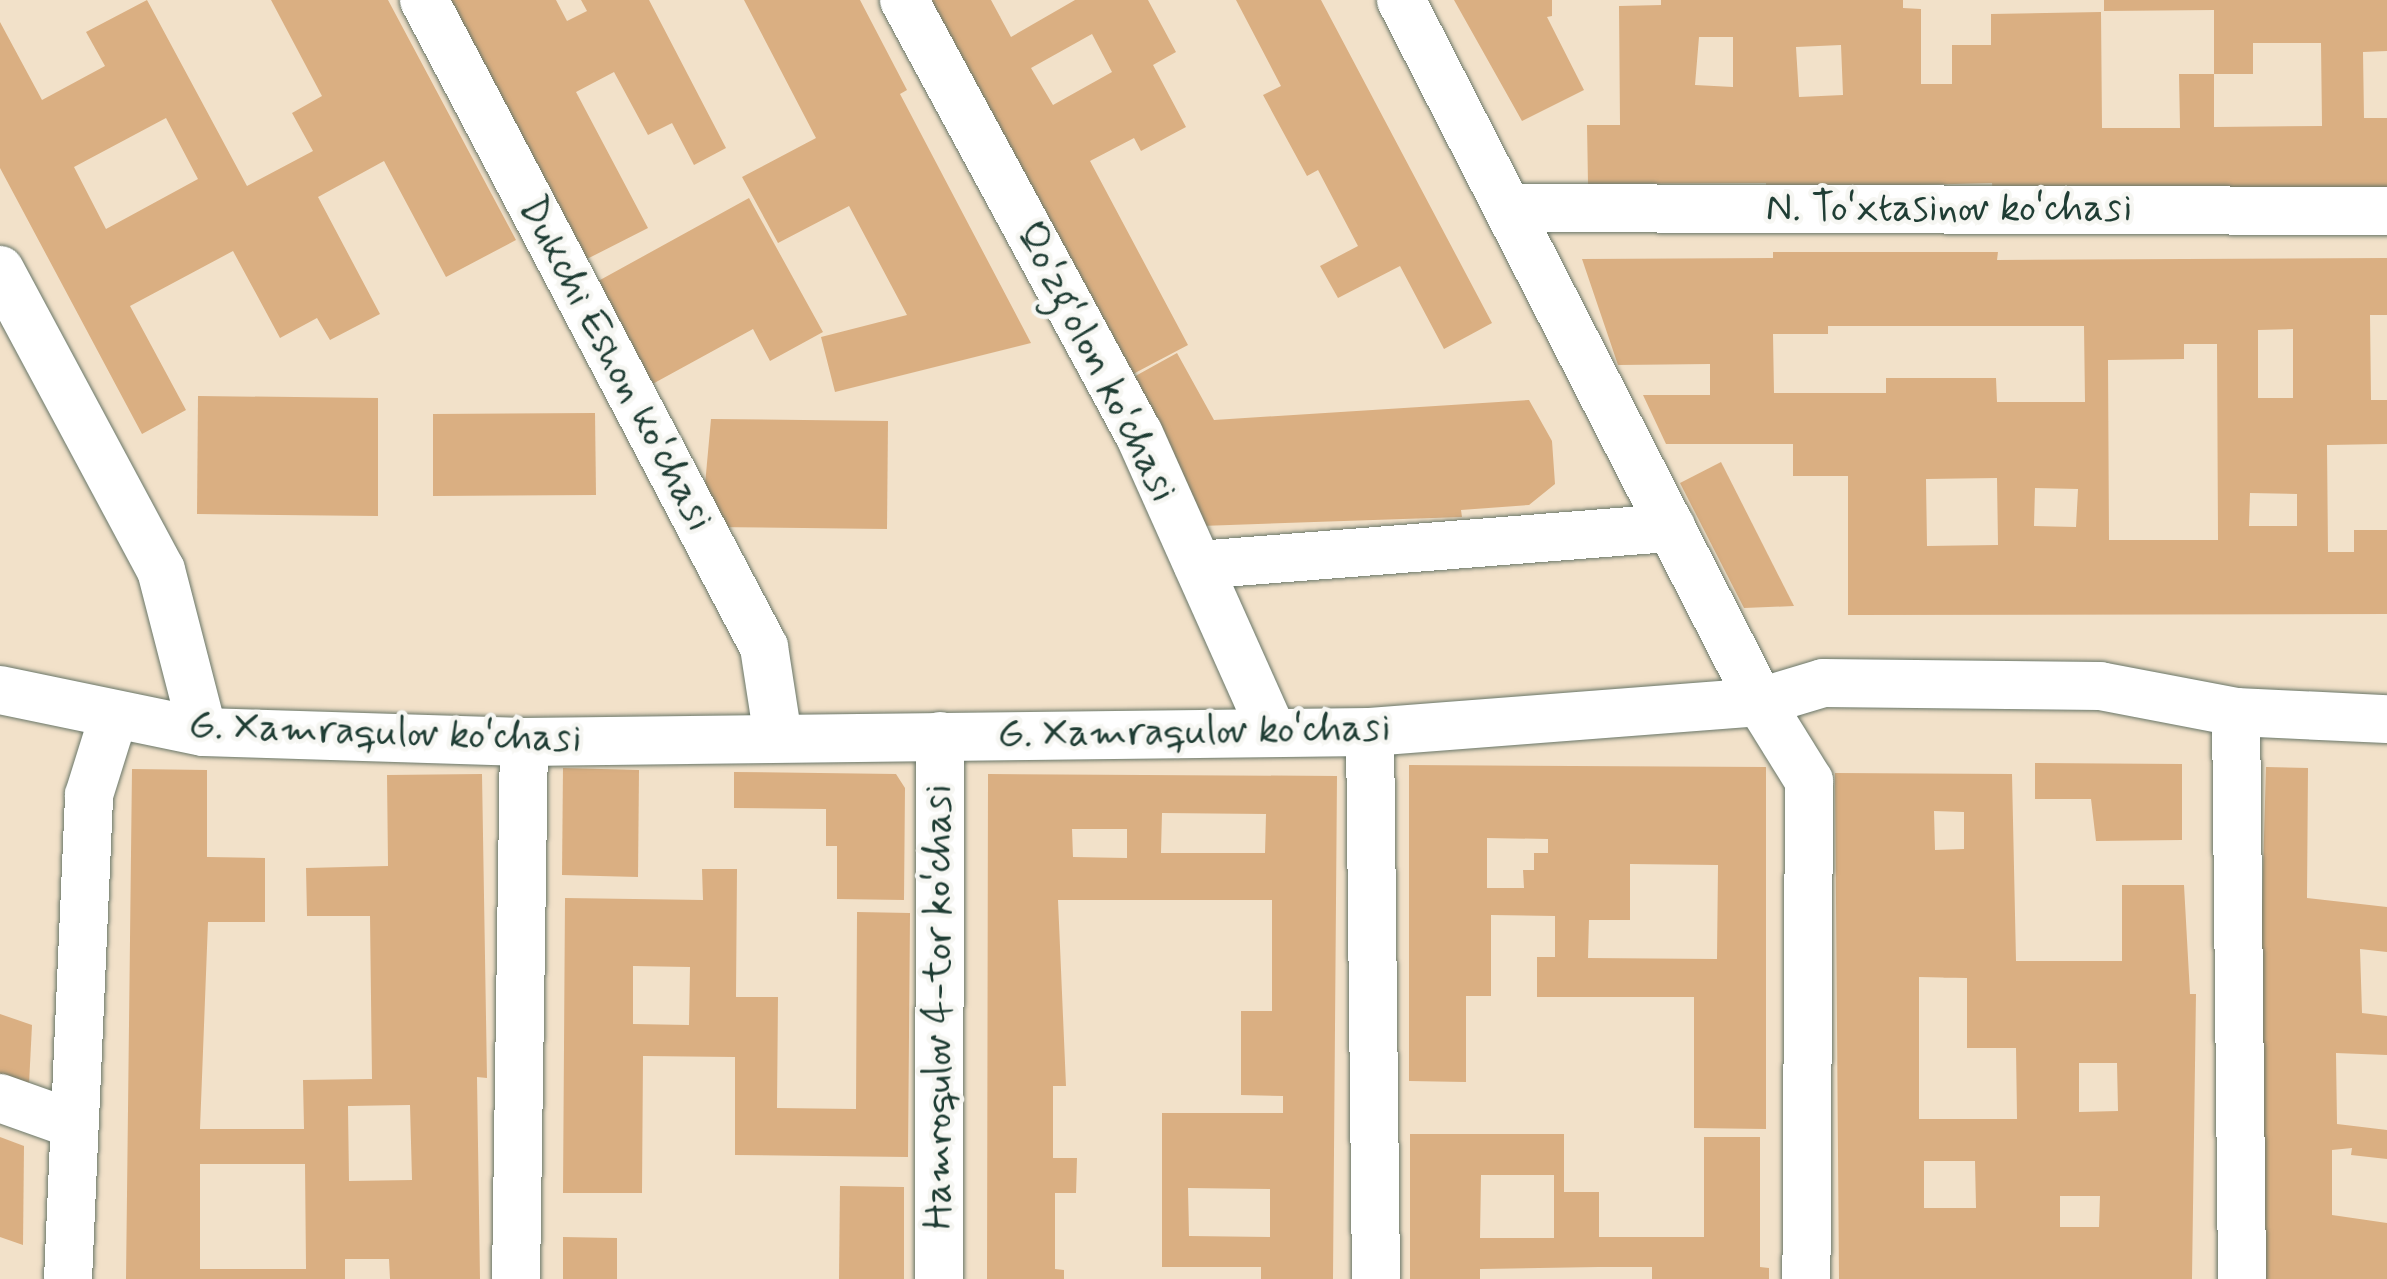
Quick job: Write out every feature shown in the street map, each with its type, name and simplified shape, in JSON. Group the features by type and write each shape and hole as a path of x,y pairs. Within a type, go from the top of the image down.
{"street":[{"name":"Dukchi Eshon koʻchasi","path":"424,0 764,647 778,737"},
{"name":"Qoʻzgʻolon koʻchasi","path":"904,0 1139,434 1272,731"},
{"path":"1401,0 1760,702 1808,782 1812,812 1806,1279"},
{"name":"N. Toʻxtasinov koʻchasi","path":"1510,208 2387,211"},
{"path":"0,270 160,570 203,732"},
{"path":"1198,564 1672,528"},
{"name":"G. Xamraqulov koʻchasi","path":"0,690 203,732 524,742 1370,732 1760,702 1823,683 2100,686 2236,712 2387,718"},
{"path":"2236,712 2242,1279"},
{"path":"68,1279 89,795 114,714"},
{"path":"1370,732 1376,1279"},
{"name":"Hamroqulov 4-tor koʻchasi","path":"938,1279 940,736"},
{"path":"516,1279 524,742"},
{"path":"0,1098 73,1124"}],"building":[{"path":"147,0 247,186 313,151 292,113 322,96 271,0 388,0 516,240 446,277 384,161 318,197 380,314 330,340 317,318 280,338 233,251 130,306 186,410 142,434 0,168 0,22 42,100 105,66 86,32","holes":["166,118 198,179 106,229 74,167"]},
{"path":"439,0 556,0 567,21 587,11 581,0 649,0 726,148 694,165 672,123 648,135 614,72 576,92 648,228 585,260"},
{"path":"744,0 860,0 907,90 900,94 1031,343 835,392 821,337 907,315 849,206 778,243 742,177 816,138"},
{"path":"913,0 991,0 1011,37 1075,0 1148,0 1176,52 1153,65 1186,127 1141,151 1134,138 1090,161 1188,345 1116,383","holes":["1092,34 1112,72 1053,105 1031,68"]},
{"path":"1236,0 1321,0 1492,323 1444,349 1400,266 1338,298 1320,266 1358,246 1318,170 1307,176 1263,95 1281,86"},
{"path":"1454,0 1552,0 1552,16 1547,17 1584,90 1522,121"},
{"path":"1661,0 1903,0 1903,8 1921,9 1921,84 1952,84 1952,45 1991,45 1991,14 2101,12 2102,128 2180,128 2179,74 2214,74 2214,10 2104,11 2104,0 2387,0 2387,51 2363,52 2364,118 2387,118 2387,191 2103,186 2103,201 1993,201 1992,183 1766,189 1766,183 1588,184 1587,125 1620,125 1619,6 1661,5","holes":["1699,37 1733,37 1733,87 1695,85","2253,43 2321,43 2322,126 2214,127 2214,74 2253,74","1841,45 1843,95 1799,97 1796,47"]},
{"path":"749,198 823,332 770,361 753,329 647,387 591,285"},
{"path":"1773,252 1998,252 1997,260 2387,258 2387,315 2370,315 2371,400 2387,400 2387,444 2327,445 2328,552 2354,552 2354,530 2387,530 2387,614 1848,615 1848,476 1793,476 1793,444 1666,444 1643,395 1710,395 1710,364 1618,365 1582,259 1773,258","holes":["1828,326 2084,326 2085,402 1997,402 1996,378 1886,378 1886,393 1774,393 1773,334 1828,334","2293,329 2293,398 2258,398 2258,330","2184,344 2217,344 2218,540 2109,540 2108,360 2184,359","1997,478 1998,545 1927,546 1926,479","2035,488 2078,489 2076,527 2034,526","2250,493 2297,494 2297,526 2249,526"]},
{"path":"1177,353 1214,420 1529,400 1552,441 1555,484 1529,505 1461,510 1462,517 1201,526 1121,384"},
{"path":"198,396 378,398 378,516 197,514"},
{"path":"595,413 596,495 433,496 433,414"},
{"path":"711,419 888,421 887,529 711,527 702,518"},
{"path":"1721,462 1794,606 1744,608 1680,483"},
{"path":"2035,763 2182,764 2182,840 2096,841 2091,799 2035,799"},
{"path":"1409,765 1766,767 1766,1129 1694,1128 1694,997 1537,997 1537,957 1555,957 1555,916 1491,915 1491,996 1466,996 1466,1082 1409,1081","holes":["1487,838 1548,839 1548,853 1534,853 1534,870 1523,870 1524,888 1487,888","1630,864 1718,865 1717,959 1588,958 1589,920 1630,920"]},
{"path":"2266,767 2308,768 2307,898 2387,907 2387,952 2360,949 2362,1013 2387,1016 2387,1055 2336,1053 2337,1124 2387,1130 2387,1159 2351,1155 2352,1148 2332,1150 2332,1215 2387,1223 2387,1279 2266,1279 2261,942"},
{"path":"563,768 639,770 638,877 562,875"},
{"path":"132,769 207,770 207,857 265,858 265,922 208,922 200,1129 304,1129 303,1080 372,1079 370,916 307,916 306,868 388,866 387,775 482,774 487,1078 477,1077 480,1279 390,1279 389,1259 345,1259 345,1279 126,1279","holes":["410,1105 412,1180 349,1181 348,1106","200,1164 305,1164 306,1269 200,1269"]},
{"path":"734,772 896,774 905,788 904,900 837,899 837,846 826,846 826,809 734,808"},
{"path":"1835,773 2012,774 2016,961 2122,961 2122,885 2184,885 2190,994 2196,994 2192,1279 1839,1279","holes":["1934,811 1964,812 1964,849 1935,850","1919,977 1967,978 1967,1048 2016,1048 2017,1119 1919,1119","2079,1063 2117,1063 2118,1111 2079,1112","1924,1161 1975,1161 1976,1208 1924,1208","2060,1196 2100,1196 2099,1227 2060,1227"]},
{"path":"988,774 1337,776 1333,1279 1261,1279 1261,1267 1162,1267 1162,1113 1283,1113 1283,1096 1241,1095 1241,1011 1272,1011 1272,900 1058,900 1066,1086 1053,1086 1053,1158 1077,1158 1076,1193 1055,1193 1055,1269 1064,1270 1064,1279 987,1279","holes":["1162,813 1266,814 1265,853 1161,853","1072,829 1127,829 1127,858 1073,857","1188,1188 1270,1189 1270,1237 1189,1236"]},
{"path":"702,869 737,869 736,997 778,997 777,1108 856,1109 857,912 910,913 908,1157 735,1155 735,1057 643,1056 642,1193 563,1193 565,898 703,900","holes":["633,966 690,967 689,1025 633,1024"]},
{"path":"0,1014 32,1025 29,1084 0,1074"},
{"path":"1410,1134 1564,1134 1564,1192 1599,1192 1599,1237 1704,1237 1704,1137 1760,1137 1760,1267 1769,1268 1769,1279 1652,1279 1652,1267 1599,1267 1480,1269 1480,1279 1410,1279","holes":["1481,1175 1554,1175 1554,1238 1480,1238"]},
{"path":"0,1137 24,1146 23,1245 0,1237"},
{"path":"840,1186 904,1187 904,1279 839,1279"},
{"path":"563,1237 617,1238 617,1279 563,1279"}]}
